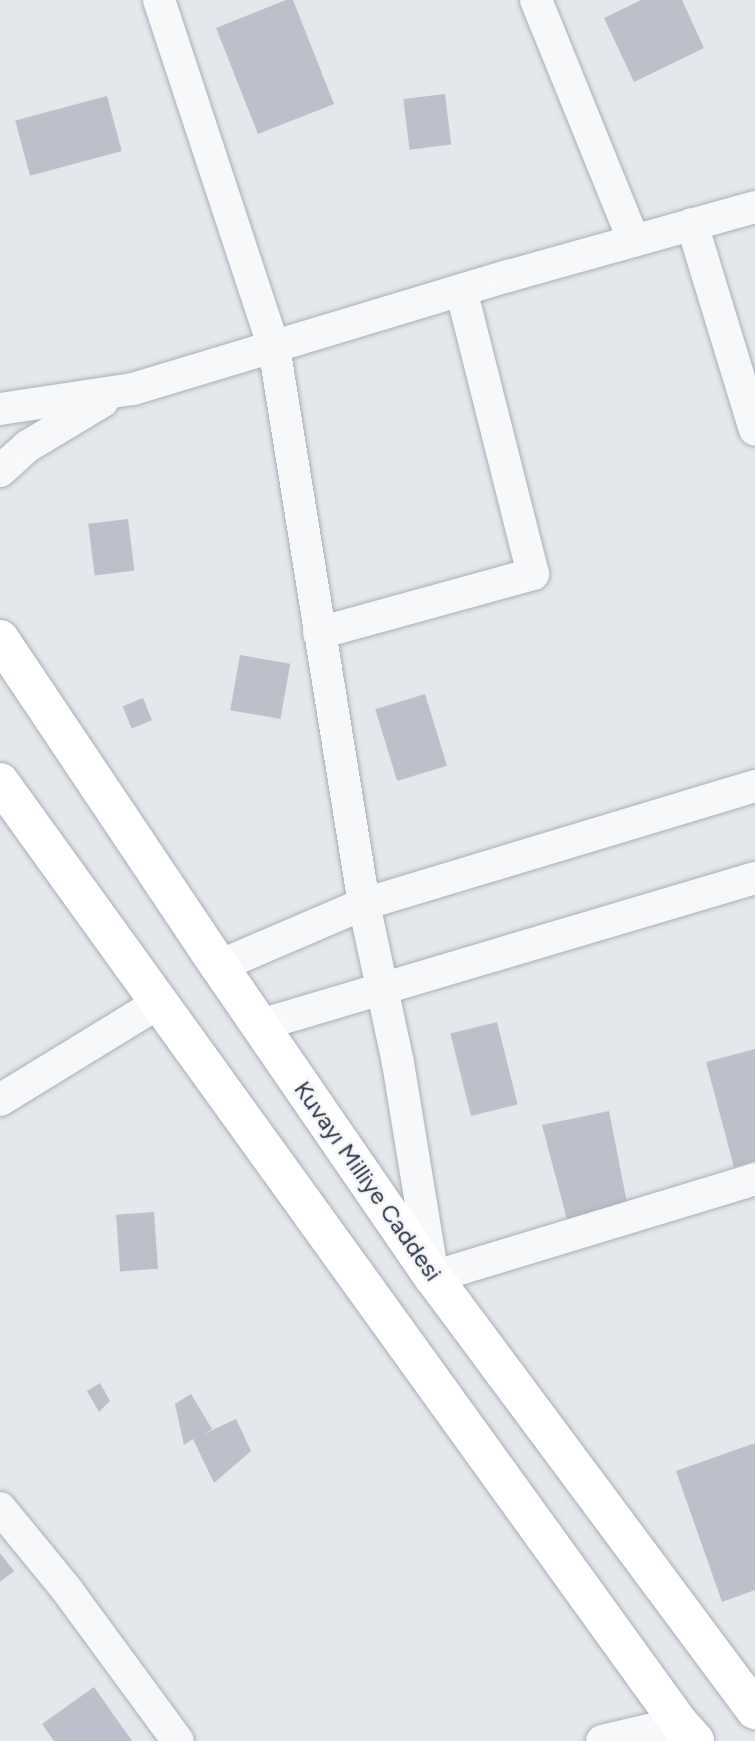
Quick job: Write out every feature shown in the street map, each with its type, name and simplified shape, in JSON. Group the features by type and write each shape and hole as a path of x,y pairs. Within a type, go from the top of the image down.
{"main road":[{"name":"Kuvayı Milliye Caddesi","path":"0,639 219,966 433,1277 754,1706"},
{"path":"0,782 687,1732"}],"street":[{"path":"159,0 274,347 364,904 382,989 433,1277 755,1179"},
{"path":"536,0 634,241"},
{"path":"0,409 120,392 461,290 755,207"},
{"path":"692,224 755,430"},
{"path":"319,633 533,574 461,290"},
{"path":"0,471 28,446 120,392"},
{"path":"219,966 364,904 755,786"},
{"path":"260,1025 755,878"},
{"path":"0,1100 158,1003"},
{"path":"0,1508 75,1601 178,1741"},
{"path":"602,1741 687,1732"}],"building":[{"path":"286,0 293,0 334,104 258,134 216,28"},
{"path":"641,0 682,0 704,48 634,82 604,18"},
{"path":"445,94 451,145 410,150 403,99"},
{"path":"107,96 122,151 30,176 15,121"},
{"path":"128,519 134,571 95,575 88,524"},
{"path":"240,655 290,664 281,719 230,710"},
{"path":"425,694 447,766 397,781 375,709"},
{"path":"143,698 152,720 132,728 123,706"},
{"path":"497,1022 518,1104 471,1116 450,1034"},
{"path":"755,1049 755,1161 734,1167 706,1062"},
{"path":"609,1111 627,1203 569,1227 542,1125"},
{"path":"154,1212 158,1269 120,1272 116,1215"},
{"path":"100,1383 110,1401 99,1412 87,1391"},
{"path":"191,1394 212,1429 204,1434 236,1419 251,1451 214,1483 193,1439 184,1445 175,1404"},
{"path":"755,1443 755,1590 722,1602 676,1471"},
{"path":"0,1553 14,1571 0,1582"},
{"path":"94,1687 132,1741 54,1741 42,1724"}]}
